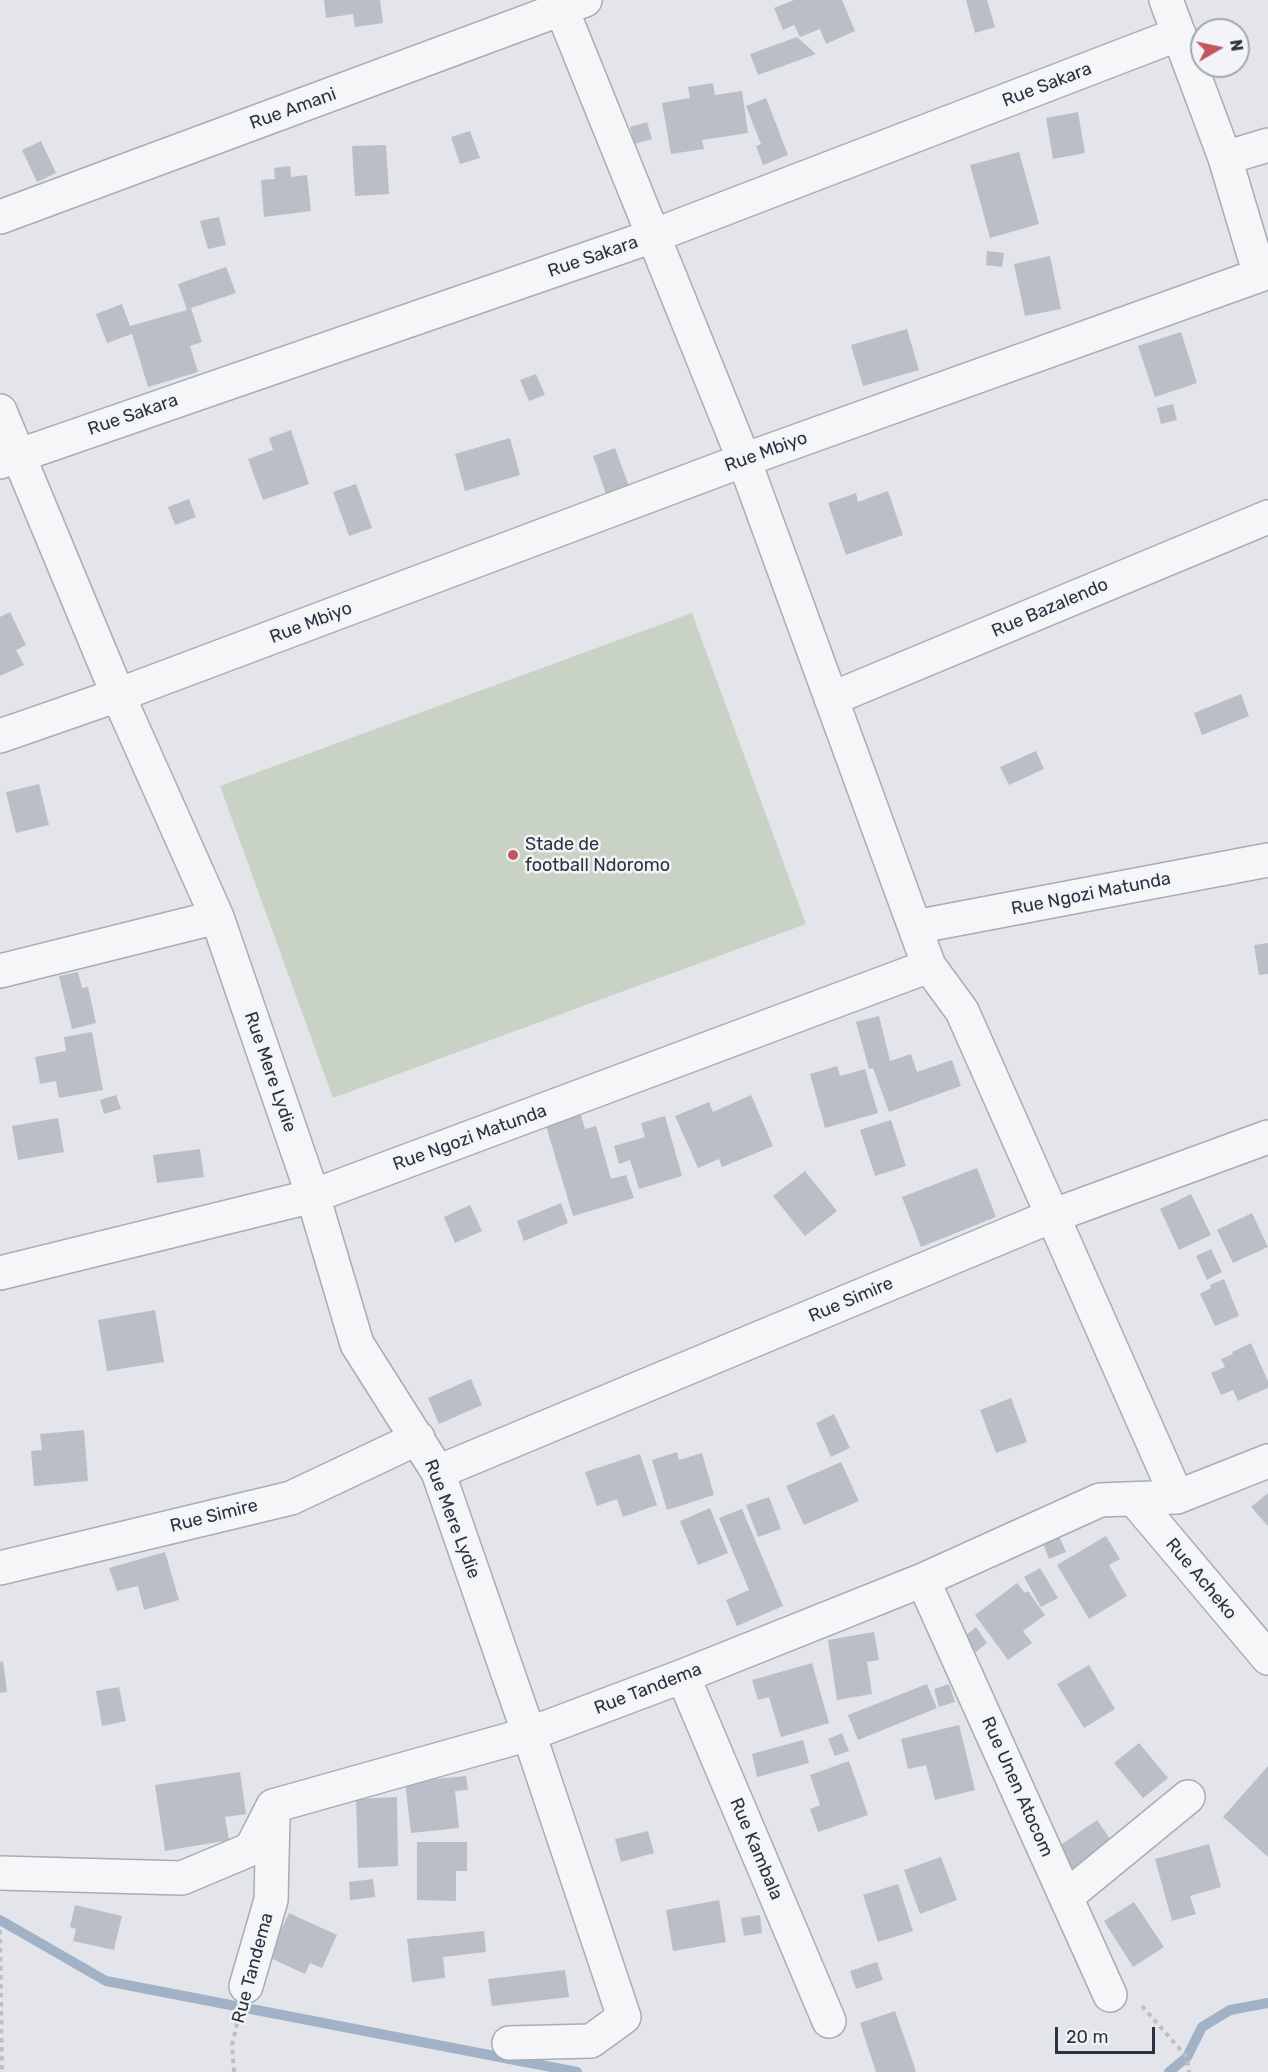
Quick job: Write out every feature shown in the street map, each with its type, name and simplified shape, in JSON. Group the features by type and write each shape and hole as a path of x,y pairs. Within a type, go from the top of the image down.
{"street":[{"name":"Rue Mbiyo","path":"0,736 118,695 744,460 1264,284 1225,158 1166,0"},
{"name":"Rue Amani","path":"0,217 568,3"},
{"path":"568,3 653,236 744,460 929,966 962,1011 1177,1497"},
{"name":"Rue Sakara","path":"9,458 653,236 1179,34"},
{"path":"1225,158 1268,145"},
{"name":"Rue Mere Lydie","path":"0,411 9,458 217,917 313,1196 357,1344 438,1472 624,2017 591,2041 509,2043"},
{"name":"Rue Bazalendo","path":"831,699 1268,517"},
{"name":"Rue Ngozi Matunda","path":"915,927 1268,860"},
{"path":"0,970 217,917"},
{"name":"Rue Ngozi Matunda","path":"0,1273 313,1196 929,966"},
{"name":"Rue Simire","path":"438,1472 1052,1216 1268,1137"},
{"name":"Rue Simire","path":"0,1568 291,1498 418,1438"},
{"name":"Rue Tandema","path":"246,1986 271,1900 273,1806 529,1734 683,1676 924,1580 1100,1500 1177,1497 1268,1461"},
{"name":"Rue Acheko","path":"1134,1499 1268,1658"},
{"name":"Rue Unen Atocom","path":"924,1580 1110,1995"},
{"name":"Rue Kambala","path":"683,1676 829,2021"},
{"path":"1066,1897 1188,1797"},
{"path":"0,1873 182,1878 251,1849 273,1806"}],"path":[{"path":"0,1930 2,2072"},
{"name":"Rue Tandema","path":"234,2072 232,2045 246,1986"},
{"path":"1110,1995 1141,2004 1187,2057 1189,2072"}],"green space":[{"name":"Stade de football Ndoromo","path":"692,613 806,924 333,1098 220,786"}],"building":[{"path":"324,0 380,0 383,23 355,27 353,14 326,18"},
{"path":"794,0 842,0 855,31 826,44 820,29 800,37 794,25 783,30 774,8"},
{"path":"966,0 987,0 995,27 975,33"},
{"path":"797,37 816,54 758,75 750,54"},
{"path":"713,83 715,95 742,91 748,133 702,140 704,149 671,154 662,103 690,98 688,87"},
{"path":"766,98 788,155 763,165 756,146 761,144 746,106"},
{"path":"1078,112 1085,153 1053,159 1046,118"},
{"path":"647,122 652,139 635,144 630,127"},
{"path":"470,131 480,158 460,164 451,137"},
{"path":"41,141 56,173 37,182 22,150"},
{"path":"386,145 389,194 355,196 352,146"},
{"path":"1019,152 1039,224 990,238 970,165"},
{"path":"290,166 291,177 307,175 311,211 264,217 261,180 275,179 274,168"},
{"path":"219,217 226,245 208,249 200,221"},
{"path":"987,251 1004,253 1002,267 986,265"},
{"path":"1050,256 1061,309 1025,316 1014,264"},
{"path":"226,267 236,293 191,308 202,342 190,346 198,372 148,387 132,334 107,343 96,314 122,304 130,326 187,310 178,284"},
{"path":"907,329 919,370 863,386 851,345"},
{"path":"1181,332 1197,383 1155,397 1138,346"},
{"path":"536,374 545,395 529,401 520,380"},
{"path":"1173,404 1177,420 1161,424 1157,408"},
{"path":"291,430 309,484 263,500 248,459 273,450 269,438"},
{"path":"510,438 520,475 465,491 455,454"},
{"path":"615,448 631,492 608,500 593,456"},
{"path":"356,484 372,528 349,536 333,492"},
{"path":"888,491 903,535 846,555 828,503 856,493 858,502"},
{"path":"189,499 196,517 175,525 168,507"},
{"path":"10,612 26,645 16,650 24,665 0,676 0,617"},
{"path":"1241,694 1249,716 1202,735 1194,713"},
{"path":"1036,751 1044,769 1009,785 1000,767"},
{"path":"39,784 49,825 16,833 6,792"},
{"path":"1268,943 1268,974 1259,975 1254,945"},
{"path":"78,972 82,988 88,987 96,1023 72,1029 59,976"},
{"path":"879,1016 890,1061 911,1054 917,1072 952,1060 961,1086 889,1112 873,1068 869,1069 856,1022"},
{"path":"92,1032 103,1090 59,1098 56,1081 40,1084 35,1057 66,1051 64,1037"},
{"path":"837,1066 840,1076 865,1069 878,1113 825,1128 810,1074"},
{"path":"116,1095 121,1109 104,1114 100,1100"},
{"path":"751,1095 773,1146 722,1167 719,1159 698,1168 675,1116 709,1102 713,1112"},
{"path":"578,1106 585,1129 596,1126 611,1179 626,1175 634,1198 573,1216 543,1116"},
{"path":"665,1116 682,1176 639,1189 630,1160 619,1164 614,1146 645,1137 641,1123"},
{"path":"58,1118 64,1152 18,1160 12,1126"},
{"path":"891,1120 906,1166 875,1176 860,1130"},
{"path":"200,1149 204,1177 157,1183 153,1155"},
{"path":"977,1168 996,1217 921,1247 902,1197"},
{"path":"805,1171 837,1211 805,1236 773,1196"},
{"path":"1191,1194 1211,1235 1179,1250 1160,1209"},
{"path":"561,1203 568,1223 524,1241 517,1221"},
{"path":"470,1205 482,1231 455,1243 444,1217"},
{"path":"1252,1213 1268,1247 1233,1263 1217,1230"},
{"path":"1211,1249 1222,1272 1207,1280 1196,1256"},
{"path":"1224,1279 1239,1316 1215,1326 1200,1294 1211,1288 1210,1285"},
{"path":"155,1310 164,1362 107,1371 98,1320"},
{"path":"1251,1343 1268,1381 1268,1388 1238,1401 1233,1390 1221,1395 1211,1373 1225,1367 1221,1359"},
{"path":"471,1379 482,1405 439,1424 428,1398"},
{"path":"1011,1398 1027,1442 996,1453 980,1410"},
{"path":"834,1414 850,1448 831,1457 816,1423"},
{"path":"84,1430 88,1481 34,1486 31,1451 42,1450 40,1434"},
{"path":"677,1452 679,1460 702,1453 714,1495 667,1510 652,1460"},
{"path":"640,1454 657,1505 623,1517 617,1499 597,1506 585,1472"},
{"path":"841,1462 859,1501 804,1525 786,1486"},
{"path":"1268,1493 1268,1526 1251,1507"},
{"path":"769,1497 781,1529 758,1537 746,1505"},
{"path":"710,1508 728,1553 698,1565 680,1521"},
{"path":"742,1509 783,1606 737,1626 726,1600 749,1590 719,1518"},
{"path":"1059,1536 1066,1552 1049,1559 1043,1543"},
{"path":"1106,1536 1120,1559 1109,1565 1127,1596 1089,1619 1057,1565"},
{"path":"165,1552 179,1600 144,1610 138,1586 117,1591 109,1568"},
{"path":"1040,1568 1058,1598 1041,1607 1024,1577"},
{"path":"1017,1583 1025,1593 1028,1591 1045,1615 1023,1631 1032,1643 1008,1660 975,1615"},
{"path":"976,1627 987,1643 976,1652 964,1637"},
{"path":"874,1632 879,1660 867,1662 872,1694 837,1700 828,1640"},
{"path":"3,1661 7,1692 0,1693 0,1662"},
{"path":"812,1663 829,1723 781,1737 769,1697 758,1700 752,1680"},
{"path":"1089,1665 1115,1709 1084,1728 1057,1684"},
{"path":"927,1684 937,1708 858,1740 848,1715"},
{"path":"949,1684 955,1702 939,1707 934,1689"},
{"path":"119,1687 126,1721 102,1726 96,1691"},
{"path":"959,1725 975,1790 935,1800 926,1765 908,1769 901,1739"},
{"path":"842,1733 849,1751 835,1756 828,1739"},
{"path":"803,1740 809,1763 757,1777 752,1754"},
{"path":"1139,1743 1168,1778 1143,1798 1114,1763"},
{"path":"849,1761 868,1815 818,1832 810,1809 820,1805 810,1775"},
{"path":"1268,1766 1268,1857 1223,1817"},
{"path":"240,1772 246,1814 225,1817 229,1840 165,1851 155,1785"},
{"path":"466,1776 468,1790 455,1791 459,1828 411,1833 405,1782"},
{"path":"397,1797 398,1866 358,1868 356,1799"},
{"path":"1097,1820 1117,1849 1072,1881 1052,1851"},
{"path":"648,1831 654,1853 621,1862 615,1839"},
{"path":"417,1842 467,1842 467,1871 456,1871 456,1901 417,1900"},
{"path":"1209,1844 1221,1887 1190,1896 1196,1914 1172,1921 1155,1859"},
{"path":"941,1857 957,1900 920,1914 904,1870"},
{"path":"373,1879 375,1897 350,1900 349,1882"},
{"path":"898,1884 913,1931 878,1942 863,1895"},
{"path":"719,1900 726,1942 673,1951 666,1910"},
{"path":"1134,1902 1164,1947 1133,1967 1104,1921"},
{"path":"75,1905 122,1916 114,1950 73,1941 76,1929 70,1927"},
{"path":"289,1913 337,1935 322,1968 310,1963 305,1974 268,1957"},
{"path":"760,1915 762,1933 744,1936 741,1918"},
{"path":"484,1931 486,1952 443,1957 445,1978 412,1982 407,1939"},
{"path":"877,1962 883,1980 856,1989 850,1971"},
{"path":"565,1970 569,1997 492,2006 488,1979"},
{"path":"895,2011 916,2071 876,2072 860,2023"}],"waterway":[{"path":"0,1920 106,1981 577,2072"},
{"path":"1169,2072 1187,2057 1202,2027 1230,2010 1268,2003"}],"place":[{"name":"Stade de football Ndoromo","path":"513,855"}]}
